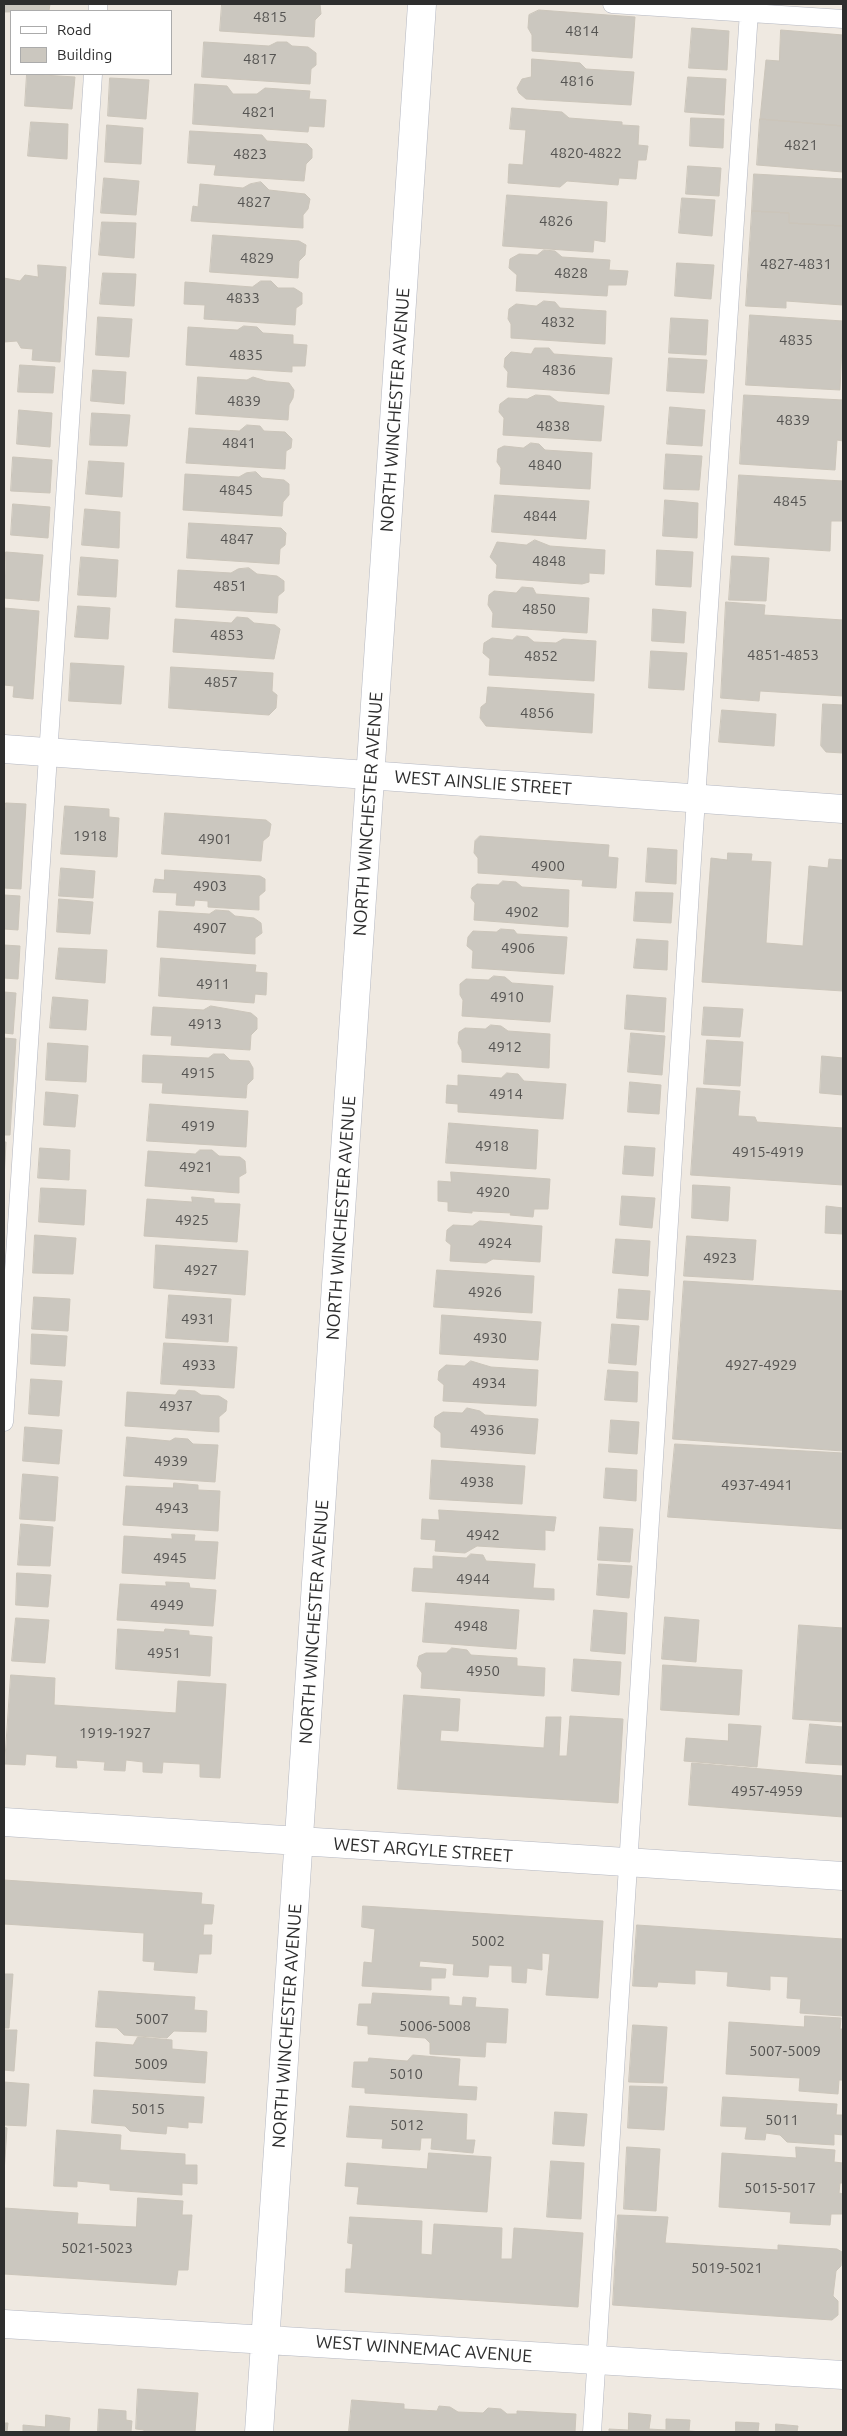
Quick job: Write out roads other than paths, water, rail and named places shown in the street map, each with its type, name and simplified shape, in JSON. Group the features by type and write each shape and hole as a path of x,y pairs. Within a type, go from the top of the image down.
{"street":[{"name":"NORTH WINCHESTER AVENUE","path":"259,2432 422,4"},
{"name":"WEST AINSLIE STREET","path":"4,749 843,809"},
{"name":"WEST ARGYLE STREET","path":"4,1822 843,1876"},
{"name":"WEST WINNEMAC AVENUE","path":"4,2324 843,2374"}],"lane":[{"path":"612,4 843,19"},
{"path":"592,2432 696,798 749,12"},
{"path":"4,1422 94,75"}]}
